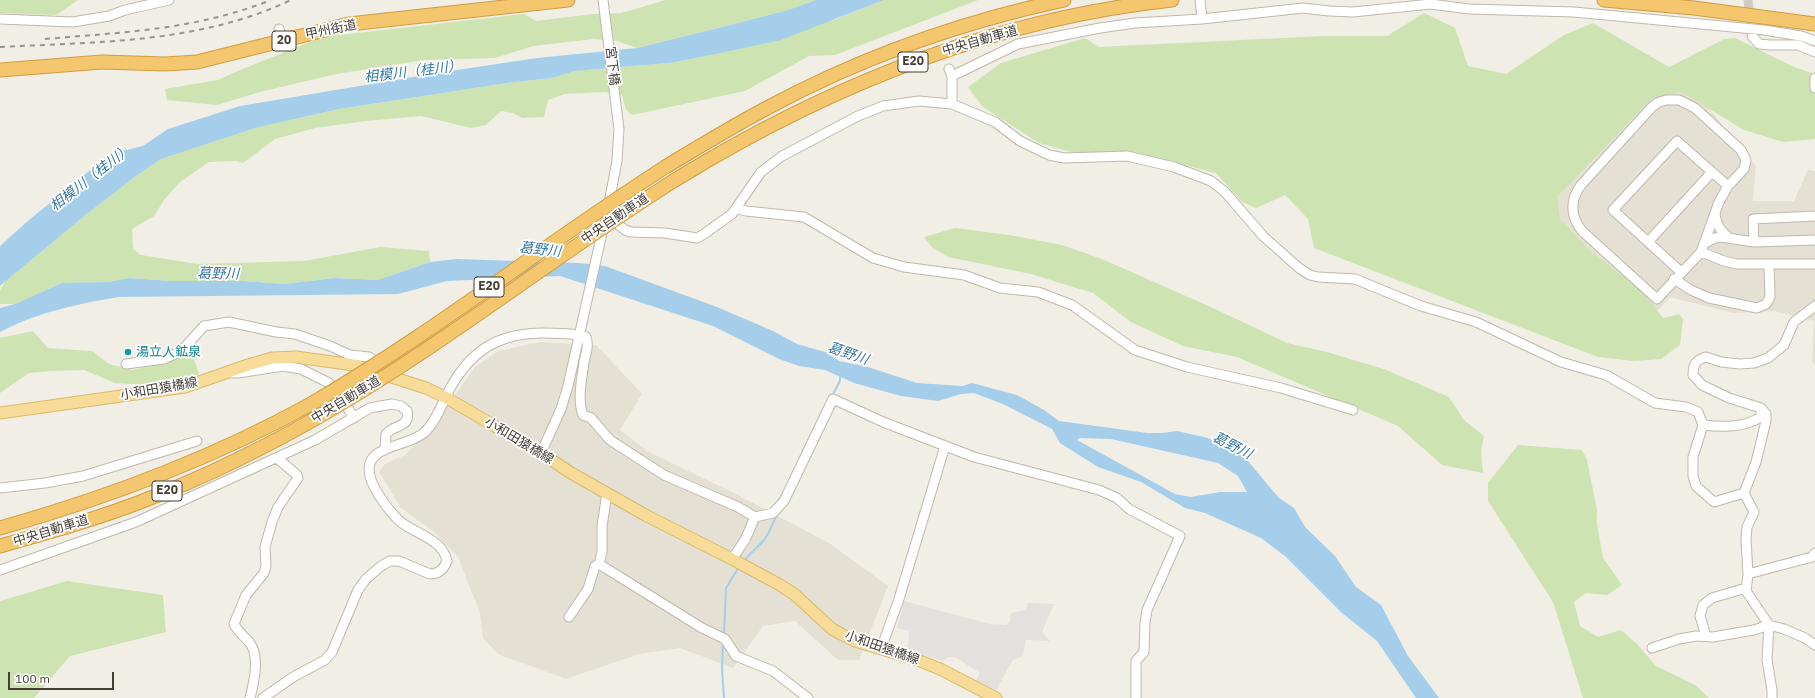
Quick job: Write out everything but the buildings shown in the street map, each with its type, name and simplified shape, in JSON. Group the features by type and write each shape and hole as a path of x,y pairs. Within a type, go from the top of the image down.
{"highway":[{"name":"甲州街道","path":"0,70 102,62 165,64 197,62 281,35 349,24 568,0"},
{"name":"中央自動車道","path":"0,528 69,508 168,472 245,438 309,405 396,352 576,225 668,166 767,108 847,70 965,25 1064,0"},
{"name":"中央自動車道","path":"0,546 99,516 148,499 224,466 274,442 325,414 402,366 586,238 675,180 771,124 854,85 900,66 970,43 1047,22 1172,0"},
{"path":"1604,0 1694,8 1815,24"}],"main road":[{"name":"小和田猿橋線","path":"0,413 185,387 226,372 272,358 284,357 341,362 426,388 445,397 541,453 571,474 608,493 647,516 732,559 794,594 832,629 841,634 855,641 940,669 996,698"}],"street":[{"path":"0,19 73,22 109,16 125,10 169,0"},
{"name":"宮下橋","path":"541,453 561,409 568,386 583,323 617,161 618,117 603,0"},
{"path":"1200,0 1202,16"},
{"path":"952,104 951,73 1018,44 1135,23 1303,8 1353,12 1431,4 1469,9 1574,12 1659,18 1764,30 1799,40 1815,41"},
{"path":"1752,36 1759,44 1770,46 1799,40 1815,52"},
{"path":"1815,78 1815,88"},
{"path":"1675,99 1685,102 1694,108 1744,154 1746,160 1744,169 1728,186 1719,202 1715,214 1714,229 1701,252 1657,299 1577,225 1572,209 1576,191 1650,108 1661,102 1675,99"},
{"path":"606,215 625,230 631,232 665,233 697,238 737,209 754,182 774,160 858,116 883,106 918,101 952,104 995,122 1020,141 1049,156 1064,158 1127,156 1174,168 1211,181 1225,192 1263,236 1299,268 1310,275 1318,277 1355,279 1421,306 1476,322 1561,362 1606,375 1655,403 1686,407 1698,412 1703,425 1693,457 1693,476 1696,486 1714,502 1744,493"},
{"path":"1728,186 1677,140 1613,210 1648,242 1691,290 1709,298 1757,308 1766,304 1770,297 1769,265"},
{"path":"1648,242 1712,172"},
{"path":"737,209 746,212 804,217 873,258 904,267 964,275 1000,288 1038,292 1072,305 1135,350 1187,367 1281,388 1353,410"},
{"path":"1754,242 1753,219 1815,216"},
{"path":"1714,229 1728,238 1754,242 1815,240"},
{"path":"1701,252 1724,261 1737,264 1815,264"},
{"path":"1772,698 1767,660 1769,625 1746,590 1748,574 1746,539 1747,527 1754,512 1744,493 1756,462 1766,420 1766,414 1761,408 1729,398 1702,385 1693,375 1693,368 1698,360 1706,357 1721,362 1740,364 1754,363 1768,358 1784,344 1794,322 1815,306"},
{"path":"126,364 164,359 185,347 204,326 229,322 276,332 295,334 330,346 350,355 369,357 402,380"},
{"path":"263,698 293,678 325,660 332,652 358,590 366,579 381,566 390,561 399,561 430,574 439,572 446,564 446,555 441,548 398,519 386,504 371,479 369,463 374,454 406,443 425,432 433,422 453,383 469,362 482,350 496,342 513,336 533,332 580,335 586,337 588,344 584,363 580,407 583,415 591,418 610,440 664,476 738,507 755,517 773,513 784,501 833,399 854,409 974,457 1099,490 1117,498 1128,509 1180,536 1147,610 1144,652 1136,661 1136,698"},
{"path":"226,372 238,374 283,366 301,369 329,383 337,391 354,418"},
{"path":"0,570 121,528 315,440 370,408 384,404 397,404 406,409 408,415 407,421 389,431 385,438 386,449"},
{"path":"1703,425 1732,426 1744,424 1761,416 1761,408"},
{"path":"0,488 45,483 83,476 198,441"},
{"path":"881,649 899,599 946,446"},
{"path":"250,698 255,669 255,654 252,647 234,624 246,595 264,573 266,566 265,547 272,522 278,507 298,478 297,475 277,458"},
{"path":"569,617 588,589 595,566 599,564 602,552 602,526 608,493"},
{"path":"732,559 746,540 755,517"},
{"path":"1748,574 1812,557 1815,553"},
{"path":"599,564 702,628 721,638 736,656 773,671 808,698"},
{"path":"1706,636 1700,616 1703,605 1712,598 1746,588"},
{"path":"1652,648 1678,639 1696,636 1714,637 1769,625 1784,629 1815,645"}],"shaded area":[{"path":"1657,85 1691,87 1756,166 1753,201 1794,201 1808,170 1815,171 1815,367 1812,361 1814,321 1775,311 1733,313 1670,297 1656,312 1554,223 1552,195"},
{"path":"540,342 596,345 642,394 620,430 647,451 736,494 829,543 888,586 859,660 838,660 795,621 763,626 733,668 680,648 639,654 566,679 498,654 483,638 480,613 458,557 433,531 401,508 379,472 385,464 405,455 434,425 475,367 498,351"},
{"path":"904,601 989,624 1006,625 1010,622 1011,613 1026,610 1028,603 1054,604 1042,632 1050,641 1026,640 1023,656 1013,660 996,690 975,682 980,673 955,657 948,657 943,661 908,650 909,631 897,628"}],"green space":[{"path":"0,0 78,0 56,15 0,13"},
{"path":"666,0 816,0 788,10 637,48 617,41 594,39 533,46 495,58 424,60 336,74 260,92 217,105 167,100 165,89 218,80 322,37 524,14 536,21 593,14 621,13"},
{"path":"884,0 978,0 835,55 809,56 745,91 632,115 626,110 622,95 605,92 565,94 548,100 544,117 522,118 513,113 501,111 486,125 471,128 421,116 366,121 315,128 275,139 243,163 236,161 209,162 180,182 164,200 154,216 132,229 133,249 141,255 197,264 304,261 380,247 429,251 430,262 379,280 335,278 284,284 244,281 171,281 129,278 108,282 62,283 15,304 0,304 0,291 5,282 83,217 136,176 161,159 259,127 339,109 507,83 552,78 575,71 669,63 834,20"},
{"path":"1424,13 1455,28 1468,66 1506,74 1564,35 1593,23 1669,67 1724,39 1735,38 1794,67 1815,74 1815,139 1783,142 1744,130 1682,92 1652,98 1557,197 1560,219 1590,251 1640,289 1663,318 1679,314 1683,319 1680,345 1661,359 1634,361 1598,357 1314,248 1308,219 1285,195 1256,208 1242,202 1216,173 1160,159 1107,152 1075,153 1039,143 983,107 968,87 1001,63 1085,38 1099,47 1322,36 1387,36"},
{"path":"955,228 1009,235 1062,245 1102,259 1213,308 1287,343 1327,352 1384,369 1449,397 1464,420 1484,436 1481,450 1483,473 1442,465 1398,426 1237,357 1183,346 1131,322 1093,293 1031,274 948,257 932,247 924,237"},
{"path":"33,331 48,348 92,351 109,364 133,370 183,356 193,355 199,375 176,385 163,386 115,383 84,370 51,371 29,373 0,393 0,338"},
{"path":"1518,445 1582,450 1587,460 1597,510 1597,524 1603,558 1622,585 1607,595 1586,593 1574,602 1580,626 1598,637 1621,630 1637,644 1656,666 1695,685 1709,698 1583,698 1553,602 1488,501 1488,483"},
{"path":"67,581 163,595 166,632 70,656 34,698 0,698 0,601"}],"water":[{"name":"相模川（桂川）","path":"816,0 884,0 781,40 720,53 669,63 575,71 552,78 507,83 339,109 259,127 161,159 136,176 83,217 0,286 0,246 29,220 110,154 143,146 168,129 240,106 537,58 637,48 788,10"},
{"path":"456,259 579,263 605,266 717,307 773,331 797,344 825,352 839,361 868,367 917,383 962,386 972,383 1017,395 1044,410 1059,421 1147,433 1177,431 1208,438 1230,447 1247,460 1279,498 1294,508 1305,527 1335,556 1356,587 1381,605 1408,656 1439,698 1416,698 1377,641 1342,613 1286,557 1261,538 1205,513 1185,508 1141,482 1098,467 1060,443 1052,429 1003,404 974,393 961,394 938,401 901,396 854,383 825,370 799,366 779,359 713,326 560,276 447,281 398,294 119,297 43,314 0,332 0,308 15,304 62,283 108,282 129,278 171,281 244,281 284,284 335,278 378,280 430,262","holes":["1080,438 1111,439 1218,463 1238,476 1247,492 1220,492 1191,497 1175,494 1077,440"]}],"waterway":[{"path":"832,396 840,381 840,375"},
{"path":"803,451 828,401"},
{"path":"744,561 764,540 770,531 777,514"},
{"path":"724,635 726,588 739,567"},
{"path":"723,643 722,668 724,698"}],"tunnel":[{"path":"1748,0 1752,35"}],"railway":[{"path":"45,39 187,24 215,18 271,0"},
{"path":"0,47 74,44 148,38 221,25 257,14 291,0"}],"place":[{"name":"湯立人鉱泉","path":"128,352"}],"water label":[{"name":"葛野川","path":"540,250"},
{"name":"葛野川","path":"218,274"},
{"name":"葛野川","path":"848,354"},
{"name":"葛野川","path":"1232,446"}]}
